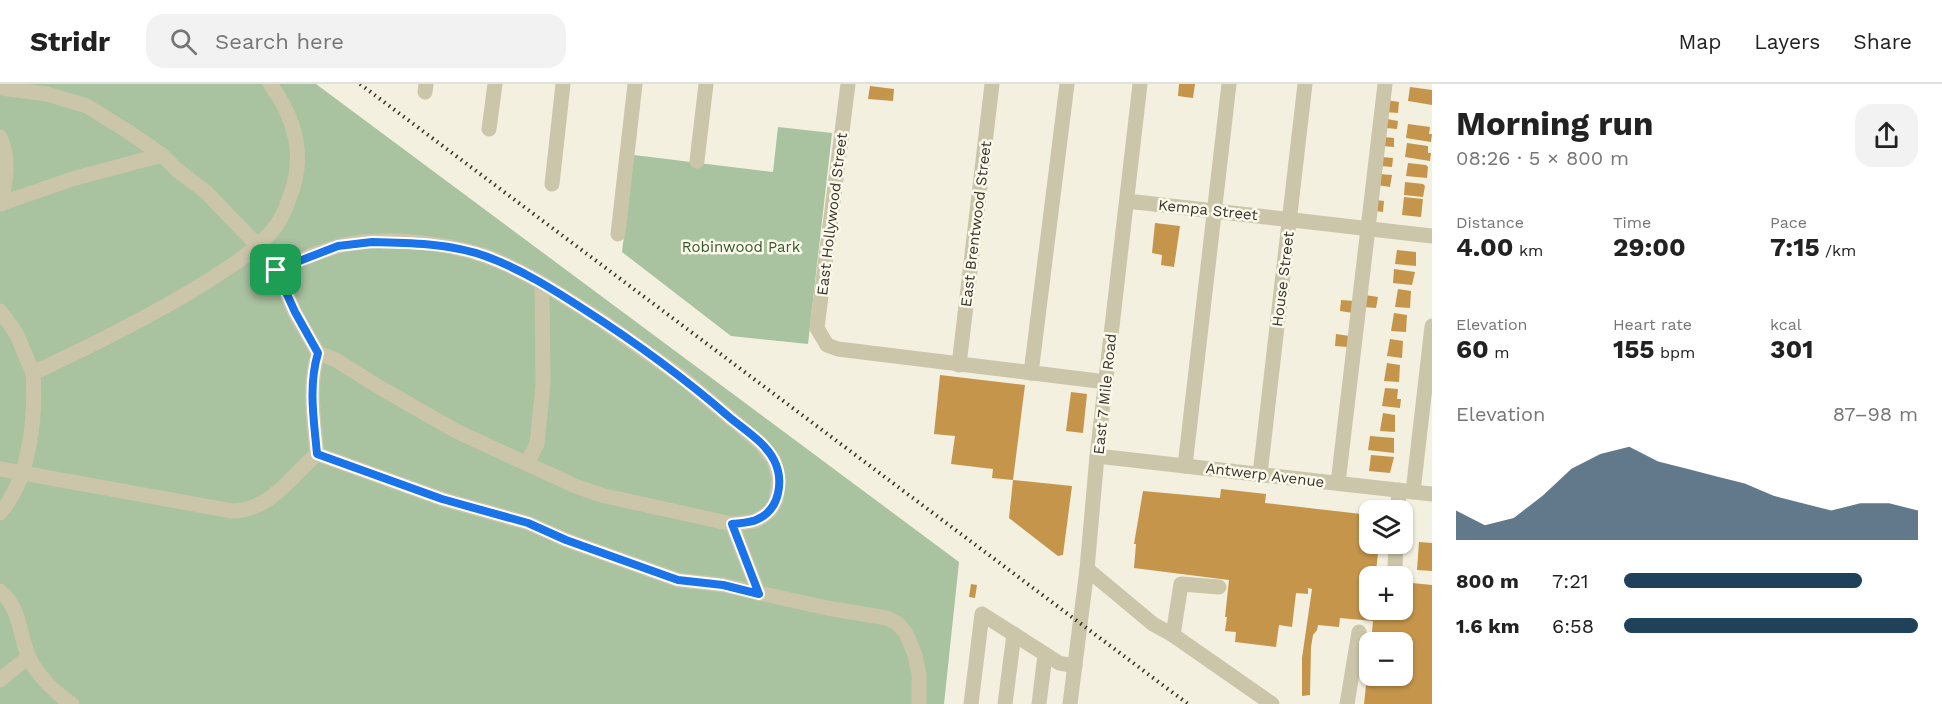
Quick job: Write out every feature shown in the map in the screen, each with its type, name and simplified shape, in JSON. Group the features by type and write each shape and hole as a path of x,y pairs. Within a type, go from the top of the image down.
{"street":[{"path":"33,373 120,332 177,300 227,269 273,230 284,212 297,176 299,155 293,124 270,84"},
{"path":"489,129 495,84"},
{"path":"552,184 563,84"},
{"path":"618,234 635,84"},
{"path":"697,161 706,84"},
{"name":"East Hollywood Street","path":"848,84 818,328 825,342 838,349 959,365"},
{"name":"East Brentwood Street","path":"959,365 992,84"},
{"path":"1031,373 1067,84"},
{"name":"East 7 Mile Road","path":"1070,704 1140,84"},
{"path":"1185,466 1229,84"},
{"name":"House Street","path":"1260,474 1305,84"},
{"path":"1338,483 1385,84"},
{"path":"0,88 47,94 87,106 162,155 177,170 206,192 257,245 276,270 295,312 318,353 336,360 456,431 601,495 732,524 756,521 770,511 776,501 779,480 774,460 767,450 683,378 607,324 542,283 485,256 449,246 372,242 338,246 276,270"},
{"path":"0,136 7,159 1,204"},
{"path":"1,204 72,179 162,155"},
{"name":"Kempa Street","path":"1126,201 1432,236"},
{"path":"527,463 537,444 543,384 542,283"},
{"path":"0,311 16,333 33,373 34,392 28,452 15,491 0,513"},
{"path":"1402,500 1406,491 1432,326"},
{"path":"317,454 312,391 318,353"},
{"path":"959,365 1106,382"},
{"path":"0,469 232,511 244,511 269,500 317,454"},
{"path":"317,454 442,499 528,523 566,540 678,580 723,585 826,608 877,615 897,623 906,633 915,655 920,704"},
{"name":"Antwerp Avenue","path":"1097,456 1432,494"},
{"path":"732,524 759,594"},
{"path":"1087,569 1153,624 1173,635 1272,704"},
{"path":"1173,635 1181,584 1219,587"},
{"path":"0,591 12,605 19,620 28,657 50,687 72,704"},
{"path":"970,704 982,614 1059,663 1075,666"},
{"path":"1347,704 1359,632"},
{"path":"1005,704 1014,634"},
{"path":"1039,704 1046,655"},
{"path":"0,680 28,657"}],"green space":[{"path":"0,84 316,84 959,562 944,704 0,704"},
{"name":"Robinwood Park","path":"778,127 832,133 808,344 731,336 622,252 634,155 773,172"}],"building":[{"path":"1179,84 1195,84 1193,98 1178,96"},
{"path":"870,86 894,89 893,101 868,99"},
{"path":"1410,87 1432,90 1432,105 1408,101"},
{"path":"1386,100 1399,102 1398,113 1385,112"},
{"path":"1387,119 1398,121 1397,129 1386,128"},
{"path":"1408,124 1430,127 1431,142 1406,138"},
{"path":"1384,137 1394,138 1394,147 1383,146"},
{"path":"1407,143 1428,146 1428,153 1431,153 1430,161 1405,157"},
{"path":"1382,157 1393,158 1392,167 1381,166"},
{"path":"1408,163 1426,165 1428,167 1427,178 1406,176"},
{"path":"1379,174 1392,175 1390,187 1377,185"},
{"path":"1405,182 1423,184 1425,186 1423,197 1404,195"},
{"path":"1404,197 1423,199 1421,217 1402,215"},
{"path":"1376,200 1384,201 1383,212 1375,211"},
{"path":"1155,223 1180,226 1174,267 1161,265 1162,255 1152,253"},
{"path":"1397,250 1416,252 1416,266 1395,264"},
{"path":"1394,269 1415,272 1412,285 1393,283"},
{"path":"1398,289 1411,291 1410,308 1395,307"},
{"path":"1365,295 1378,297 1376,308 1364,307"},
{"path":"1341,300 1354,301 1353,313 1340,311"},
{"path":"1394,313 1407,315 1406,332 1391,331"},
{"path":"1336,334 1349,336 1348,347 1335,346"},
{"path":"1390,339 1403,341 1402,358 1387,356"},
{"path":"1387,363 1400,365 1399,382 1384,381"},
{"path":"940,375 1025,385 1013,480 992,478 993,469 951,464 955,436 934,434"},
{"path":"1385,388 1398,389 1397,399 1401,399 1400,408 1382,406"},
{"path":"1071,392 1087,394 1083,433 1066,431"},
{"path":"1383,413 1395,415 1395,432 1380,431"},
{"path":"1370,436 1394,438 1394,453 1368,450"},
{"path":"1371,455 1394,457 1390,473 1369,471"},
{"path":"1013,480 1072,486 1063,555 1058,556 1009,518"},
{"path":"1221,489 1266,494 1265,503 1359,514 1359,554 1378,554 1377,566 1359,566 1359,620 1340,618 1339,627 1318,625 1313,635 1310,695 1302,696 1302,658 1312,589 1308,588 1308,594 1296,593 1292,627 1279,625 1276,647 1235,642 1236,632 1225,631 1229,580 1134,568 1136,544 1134,544 1143,491 1220,498"},
{"path":"1419,542 1432,543 1432,571 1417,570"},
{"path":"1413,583 1432,585 1432,704 1364,704 1366,686 1413,686 1413,632 1372,632 1373,621 1362,620 1413,620"},
{"path":"971,584 977,585 975,598 969,597"}],"railway":[{"path":"360,84 1188,704"}],"route":[{"path":"372,242 449,246 485,256 512,268 561,294 598,318 683,378 760,443 774,460 779,491 770,511 756,521 732,524 759,594 723,585 678,580 654,573 528,523 442,499 317,454 312,391 318,353 295,312 276,270 338,246 372,242"}]}
